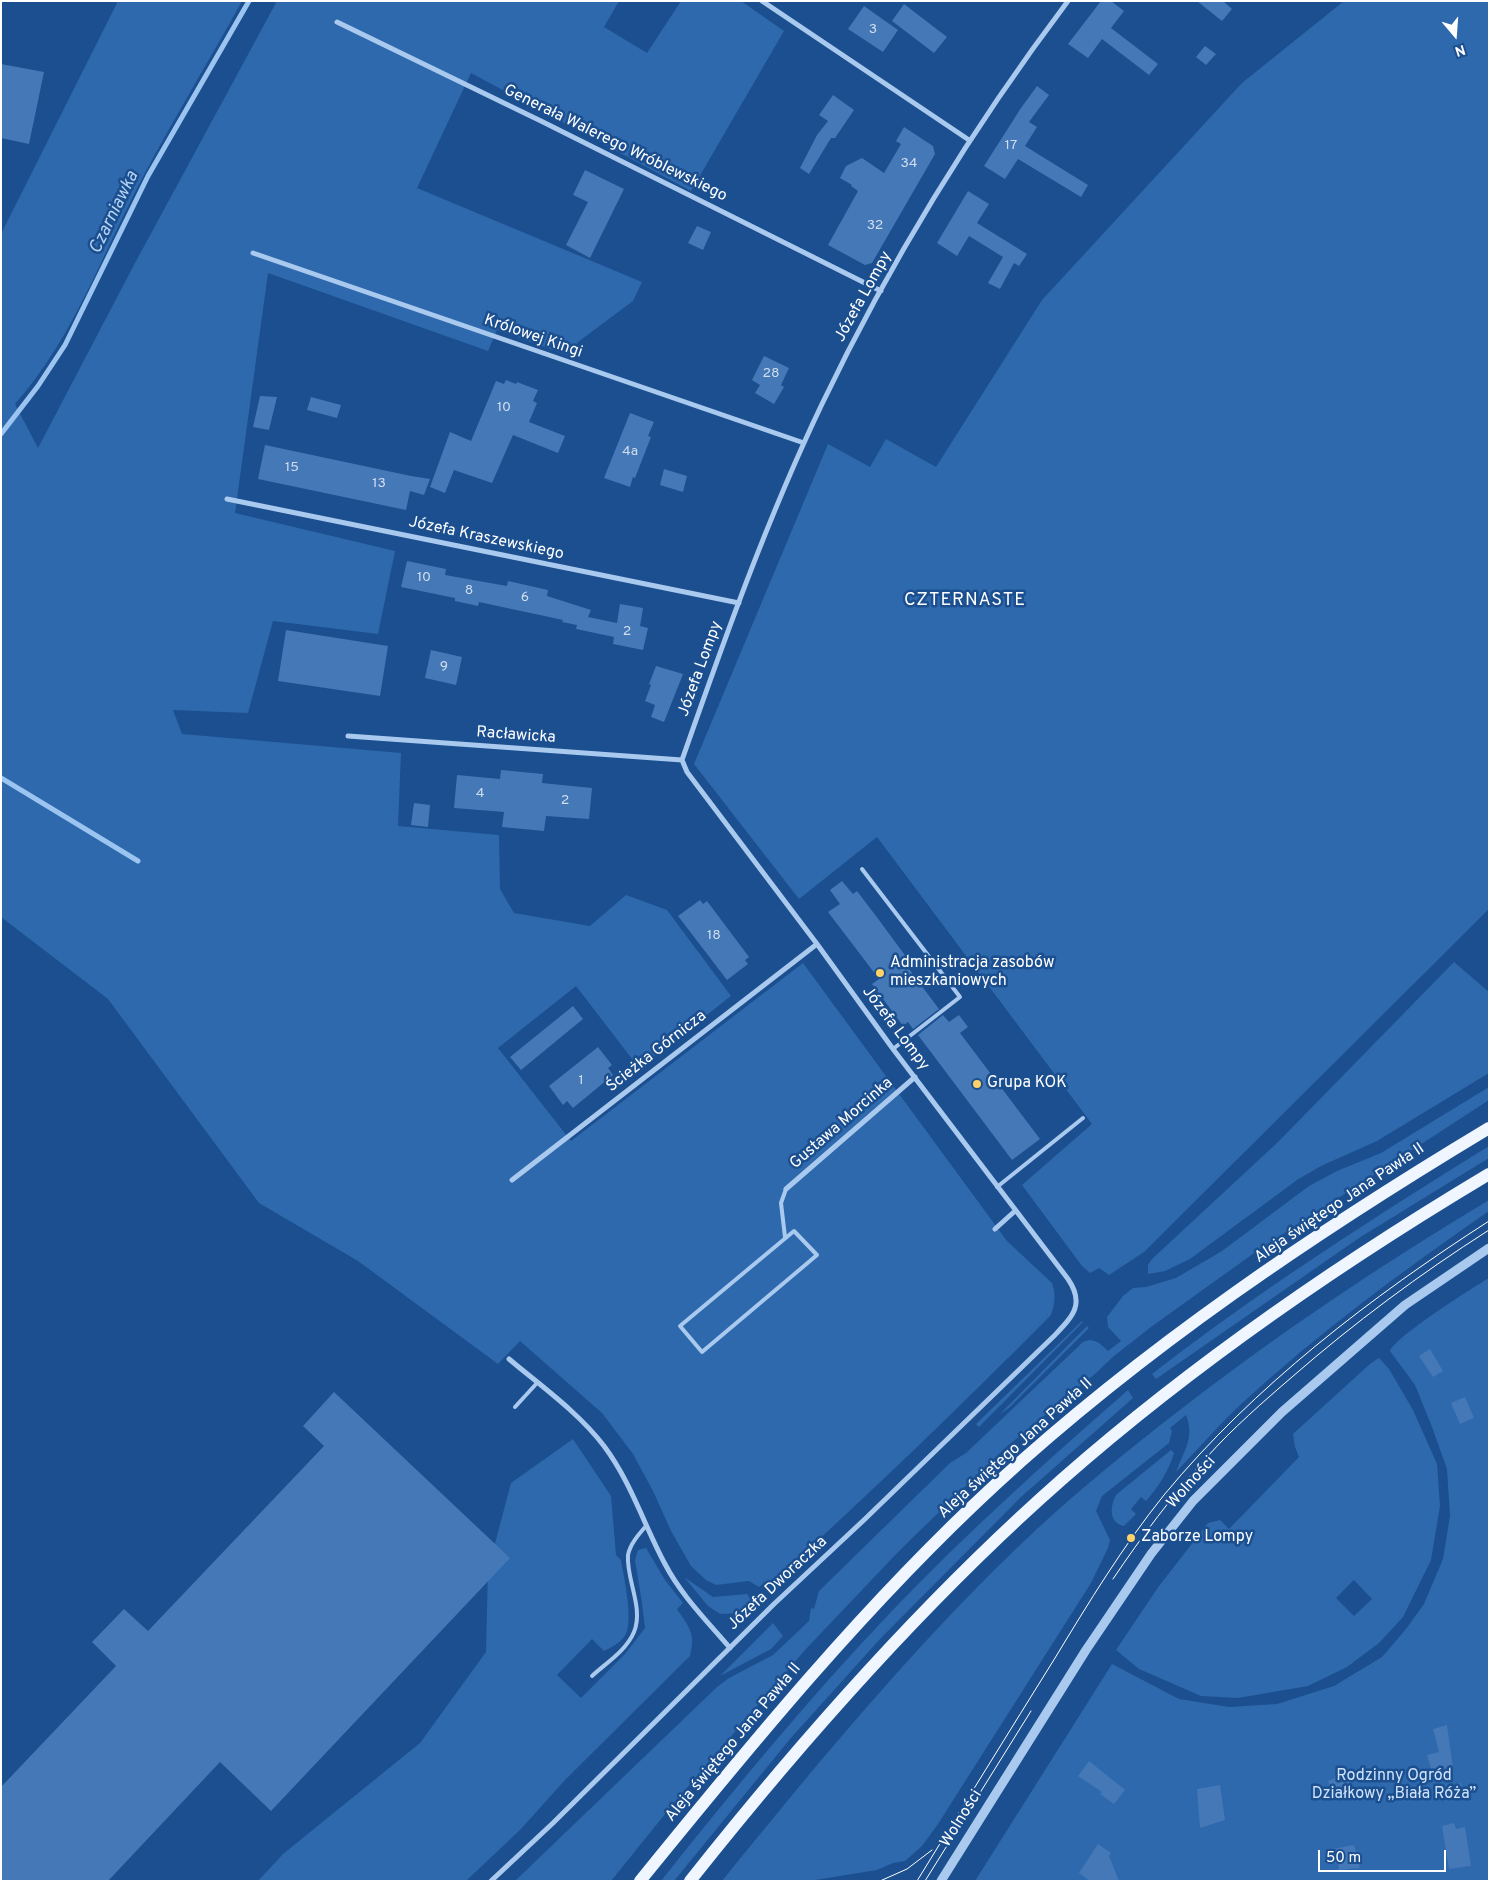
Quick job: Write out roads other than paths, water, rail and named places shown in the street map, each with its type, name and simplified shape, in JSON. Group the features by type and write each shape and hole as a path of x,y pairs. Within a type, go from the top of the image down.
{"main road":[{"name":"Aleja świętego Jana Pawła II","path":"640,1881 804,1684 924,1554 996,1484 1063,1425 1148,1356 1263,1275 1418,1171 1489,1128"},
{"path":"690,1881 765,1790 878,1662 969,1566 1040,1499 1183,1379 1283,1306 1373,1246 1489,1174"},
{"path":"634,1881 659,1857"}],"street":[{"path":"762,1 969,140"},
{"name":"Józefa Lompy","path":"1067,2 999,96 939,187 843,362 804,443 772,517 682,760 687,772 817,944 893,1049 1068,1279 1075,1291 1077,1302"},
{"name":"Generała Walerego Wróblewskiego","path":"336,22 881,291"},
{"name":"Królowej Kingi","path":"253,253 804,443"},
{"name":"Józefa Kraszewskiego","path":"227,499 739,604"},
{"name":"Racławicka","path":"348,736 682,760"},
{"name":"Ścieżka Górnicza","path":"512,1180 817,944"},
{"name":"Gustawa Morcinka","path":"786,1189 915,1077"},
{"path":"995,1229 1015,1211"},
{"name":"Wolności","path":"941,1881 1086,1650 1151,1554 1194,1501 1282,1412 1405,1305 1489,1248"},
{"name":"Józefa Dworaczka","path":"491,1881 1055,1335 1070,1318 1077,1302"},
{"path":"509,1359 588,1428 604,1447 622,1474 666,1566 692,1604 730,1648"}],"lane":[{"path":"862,868 960,997 893,1049"},
{"path":"997,1187 1083,1118"},
{"path":"785,1237 781,1203 786,1189"},
{"path":"794,1231 817,1255 702,1352 680,1326 785,1237 794,1231"},
{"path":"515,1407 537,1383"},
{"path":"592,1676 619,1652 635,1631 637,1612 628,1555 635,1540 646,1526"}],"waterway":[{"name":"Czarniawka","path":"1,434 38,386 65,345 148,176 249,1"},
{"path":"1,778 138,861"}],"tram line":[{"path":"917,1881 1120,1554 1164,1495 1199,1455 1275,1380 1358,1312 1489,1221"},
{"path":"1113,1579 1146,1532 1182,1486 1217,1446 1248,1416 1363,1318 1489,1230"},
{"path":"925,1881 1031,1711"},
{"path":"880,1881 907,1869 932,1850"}],"place":[{"name":"Administracja zasobów mieszkaniowych","path":"880,973"},
{"name":"Grupa KOK","path":"977,1084"},
{"name":"Zaborze Lompy","path":"1131,1538"}],"district":[{"name":"CZTERNASTE","path":"965,601"}],"park label":[{"name":"Rodzinny Ogród Działkowy „Biała Róża”","path":"1394,1786"}]}
